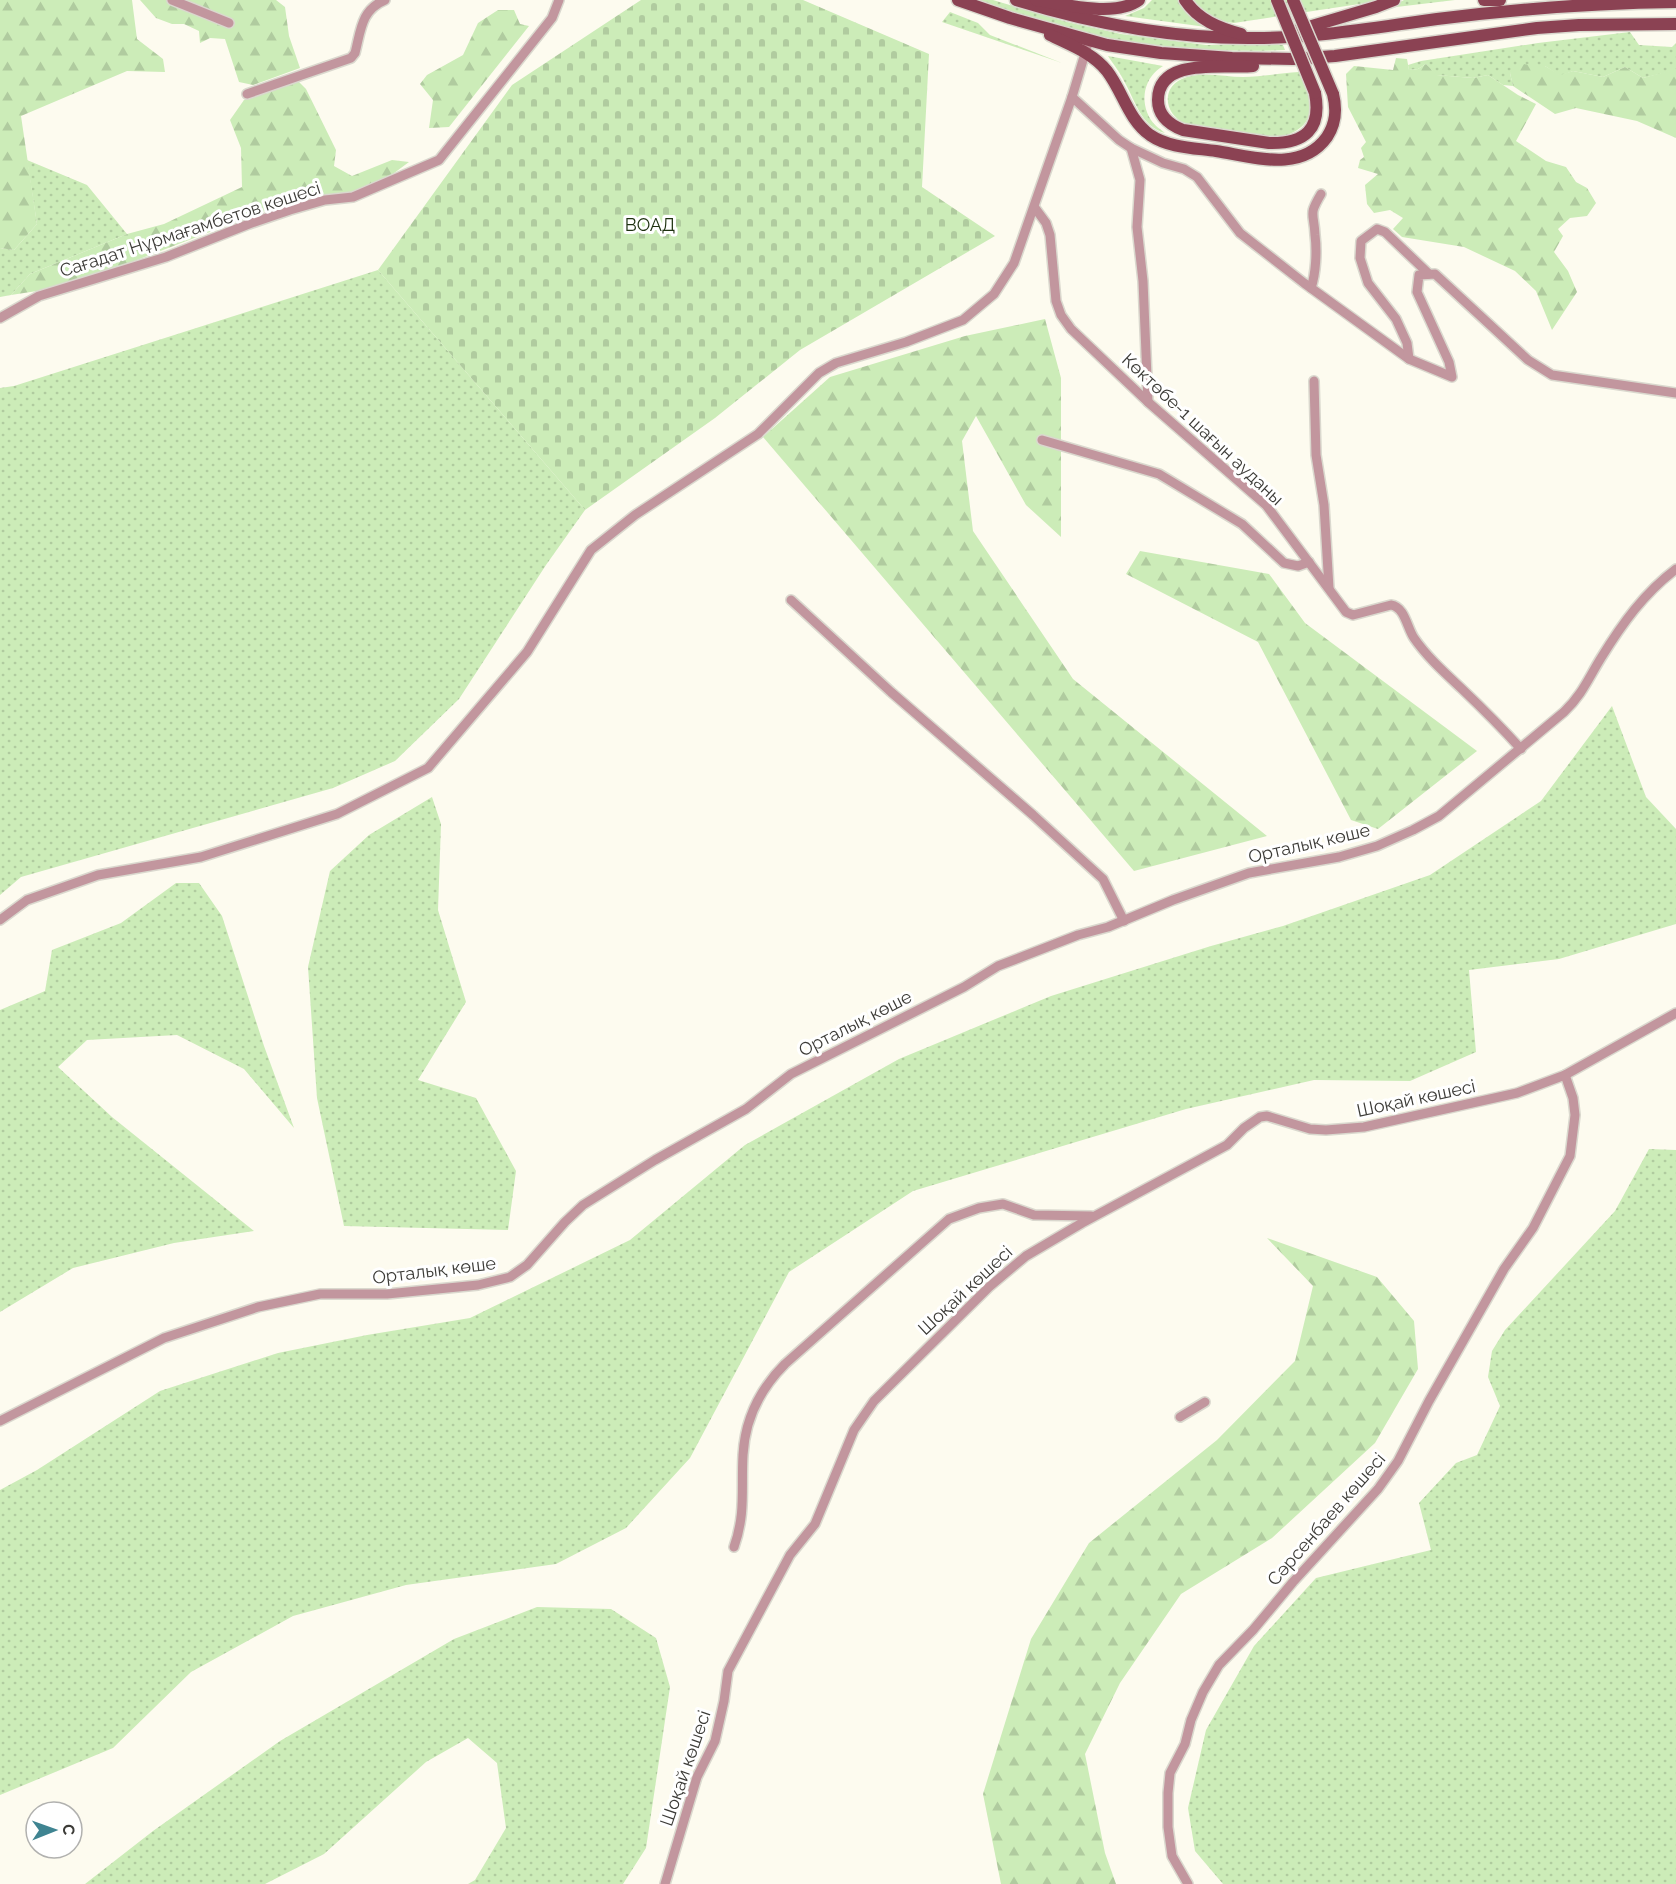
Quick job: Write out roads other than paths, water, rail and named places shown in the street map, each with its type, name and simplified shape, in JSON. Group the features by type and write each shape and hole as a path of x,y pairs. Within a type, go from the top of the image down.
{"main road":[{"path":"958,0 1086,46 1107,45 1161,53 1232,58 1293,59 1335,56 1537,28 1676,24"},
{"path":"1016,0 1062,14 1152,32 1221,38 1272,38 1330,33 1532,9 1604,3 1676,2"},
{"path":"1032,0 1112,10 1130,7 1139,0"},
{"path":"1185,0 1192,11 1212,24 1256,38"},
{"path":"1277,0 1315,93 1317,113 1309,131 1302,137 1283,143 1269,143 1183,130 1173,126 1160,110 1158,100 1160,89 1172,74 1193,68 1248,67 1293,59"},
{"path":"1086,46 1107,70 1132,116 1141,128 1152,136 1174,144 1267,159 1294,159 1305,156 1318,147 1334,125 1336,115 1333,94 1293,0"},
{"path":"1272,38 1394,0"},
{"path":"1484,0 1500,0"},
{"path":"1580,0 1604,3"}],"street":[{"path":"172,0 229,23"},
{"path":"248,94 351,58 355,53 365,15 373,5 384,0"},
{"name":"Сағадат Нұрмағамбетов көшесі","path":"0,318 39,296 166,257 290,210 325,200 353,197 439,160 552,18 559,0"},
{"path":"0,920 27,900 98,875 201,856 337,814 428,768 527,652 591,550 635,515 758,434 819,373 836,363 906,342 963,320 994,294 1014,263 1035,208 1072,97 1086,46"},
{"path":"1072,97 1119,140 1162,163 1197,177 1240,234 1409,359 1452,377 1449,362 1417,292 1419,274 1435,274 1528,360 1552,375 1676,393"},
{"path":"1131,147 1140,180 1137,227 1143,281 1148,402"},
{"path":"1311,288 1316,273 1316,235 1311,218 1313,207 1321,194"},
{"name":"Көктөбе-1 шағын ауданы","path":"1035,208 1046,223 1050,235 1056,302 1061,315 1071,329 1148,402 1266,505 1346,612 1353,615 1396,605 1401,610 1413,637 1521,748"},
{"path":"1409,359 1407,343 1396,319 1368,283 1360,258 1361,241 1377,230 1385,232 1429,274"},
{"path":"1314,381 1316,455 1324,505 1329,589"},
{"path":"1042,440 1159,474 1242,524 1284,563 1298,566 1309,562"},
{"name":"Орталық көше","path":"0,1421 164,1338 258,1307 320,1294 387,1294 478,1285 510,1277 527,1265 583,1205 746,1109 790,1074 964,987 998,966 1249,873 1339,857 1377,846 1438,816 1578,698 1623,623 1642,599 1676,568"},
{"path":"791,600 1102,879 1124,921"},
{"name":"Шоқай көшесі","path":"665,1884 697,1777 715,1741 728,1671 790,1555 815,1524 854,1430 874,1401 989,1287 1026,1256 1227,1145 1244,1128 1260,1117 1267,1116 1310,1129 1364,1127 1517,1093 1565,1075 1676,1013"},
{"name":"Сәрсенбаев көшесі","path":"1188,1884 1172,1856 1168,1827 1168,1793 1170,1773 1185,1743 1191,1720 1203,1692 1219,1665 1378,1489 1398,1461 1429,1401 1504,1269 1533,1227 1570,1156 1575,1115 1573,1098 1565,1075"},
{"path":"734,1547 742,1518 743,1454 748,1424 765,1387 785,1364 949,1219 979,1208 1003,1204 1035,1215 1096,1216"},
{"path":"1180,1417 1205,1402"}],"park label":[{"name":"ВОАД","path":"650,224"}]}
